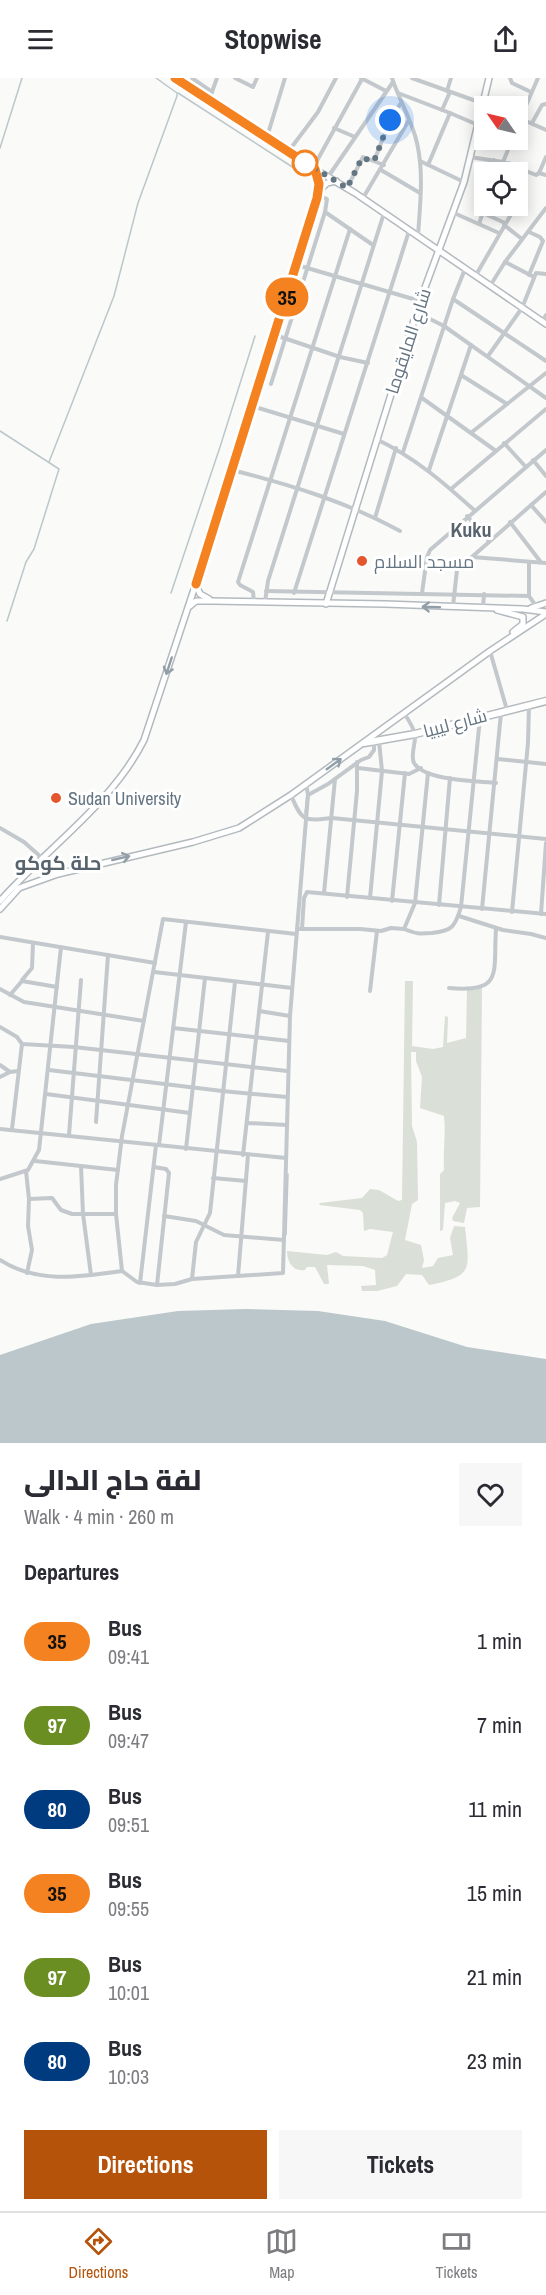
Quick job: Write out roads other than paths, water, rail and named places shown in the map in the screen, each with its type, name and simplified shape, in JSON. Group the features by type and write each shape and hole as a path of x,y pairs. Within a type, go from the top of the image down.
{"main road":[{"name":"شارع ليبيا","path":"364,743 415,734 546,701"}],"street":[{"path":"175,78 363,198 544,323 546,315"},
{"path":"192,78 212,92"},
{"path":"209,100 217,78"},
{"path":"238,79 253,87 257,78"},
{"path":"267,138 285,78"},
{"path":"288,152 318,112 336,78"},
{"path":"0,901 95,806 134,759 151,721 297,265 318,193 319,181 314,168 361,78 386,91"},
{"path":"412,78 474,101"},
{"path":"442,110 451,78"},
{"name":"شارع المايقوما","path":"484,96 489,78"},
{"path":"510,78 512,83 531,92"},
{"path":"528,98 537,78"},
{"path":"328,177 393,80"},
{"path":"393,80 417,142 421,194 418,236"},
{"path":"397,93 450,114 474,120"},
{"path":"374,161 390,120 400,103"},
{"path":"532,123 542,105 546,104"},
{"path":"428,165 450,114"},
{"path":"363,198 409,120"},
{"path":"528,121 546,130"},
{"path":"334,128 355,137"},
{"name":"شارع المايقوما","path":"326,604 416,312 437,250 454,213 474,143"},
{"path":"470,157 503,162 508,150"},
{"path":"539,173 546,157"},
{"path":"347,188 362,158 384,165"},
{"path":"420,161 464,182"},
{"path":"381,170 421,194"},
{"path":"528,172 546,175"},
{"path":"318,193 324,185 336,181"},
{"path":"271,384 325,212 327,199 318,193"},
{"path":"490,286 522,239 544,215 546,208"},
{"path":"325,212 374,245"},
{"path":"265,602 266,591 297,488 384,213"},
{"path":"454,213 498,233"},
{"path":"479,224 482,216"},
{"path":"489,216 504,224 522,239"},
{"path":"476,276 509,216"},
{"path":"254,602 253,592 238,582 350,229"},
{"path":"294,593 409,231"},
{"path":"529,232 543,241 529,274"},
{"path":"505,262 534,277"},
{"path":"297,265 420,301"},
{"path":"403,452 465,269"},
{"path":"488,356 522,308 534,277 539,272 546,274"},
{"path":"453,299 546,361"},
{"path":"416,312 444,326 546,398"},
{"path":"275,335 340,357 368,363"},
{"path":"429,470 471,345"},
{"path":"266,362 277,365"},
{"path":"472,432 546,373"},
{"path":"460,375 507,404"},
{"path":"422,398 496,450"},
{"path":"252,406 344,434"},
{"path":"451,489 546,409"},
{"path":"376,439 403,452 429,470 474,510"},
{"path":"504,443 525,466"},
{"path":"375,518 396,448"},
{"path":"422,593 430,550 546,450"},
{"path":"533,460 546,476"},
{"path":"232,470 325,497 355,508 400,531"},
{"path":"453,608 455,573 546,492"},
{"path":"531,505 546,522"},
{"path":"467,516 489,542"},
{"path":"510,522 540,561"},
{"path":"472,557 546,563"},
{"path":"529,562 529,596 536,606"},
{"path":"196,584 200,594 212,601"},
{"path":"266,591 529,596"},
{"path":"484,594 486,608"},
{"path":"187,610 196,601 212,601 528,609 546,613"},
{"path":"528,609 546,603"},
{"path":"486,608 520,615 524,619 523,624 503,643"},
{"path":"0,909 20,888 68,871 232,831 291,795 546,613"},
{"path":"482,909 504,711 490,651"},
{"path":"512,912 529,705"},
{"path":"404,713 415,734 413,762 428,772 450,778 496,783"},
{"path":"122,1271 116,1214 121,1141 163,919 268,932 296,932 302,929 376,931 404,928 420,935 445,932 453,927 461,907 480,717"},
{"path":"308,795 358,765 372,754 377,741"},
{"path":"370,898 382,771 377,741"},
{"path":"498,759 546,764"},
{"path":"358,765 382,771 405,773 421,768"},
{"path":"347,897 358,765"},
{"path":"404,928 416,903 428,772"},
{"path":"392,901 405,773"},
{"path":"438,905 450,778"},
{"path":"324,892 335,779"},
{"path":"0,1260 16,1270 27,1273 54,1276 122,1271 140,1283 157,1285 175,1284 192,1279 283,1273 287,1071 308,795 306,784"},
{"path":"291,795 300,816 306,820 332,818 546,838"},
{"path":"0,828 45,857"},
{"path":"302,929 307,892 544,914 546,843"},
{"path":"45,857 40,866 42,871 59,869 68,871"},
{"path":"459,916 496,929 531,934 546,939"},
{"path":"140,1283 186,922"},
{"path":"449,988 479,989 490,982 493,973 496,929"},
{"path":"370,990 376,931"},
{"path":"238,1276 246,1181 249,1093 268,932"},
{"path":"0,937 155,963"},
{"path":"10,995 32,968 33,943"},
{"path":"0,1179 26,1171 35,1161 39,1150 61,947"},
{"path":"96,1122 108,955"},
{"path":"154,972 292,988"},
{"path":"186,1149 205,978"},
{"path":"69,1135 74,1047 81,980"},
{"path":"22,981 57,987"},
{"path":"192,1279 196,1242 210,1213 235,982"},
{"path":"0,989 24,1002 144,1021"},
{"path":"259,1011 290,1016"},
{"path":"0,1027 16,1037 22,1044 74,1047 287,1071"},
{"path":"173,1028 289,1041"},
{"path":"12,1130 22,1044"},
{"path":"0,1065 10,1072"},
{"path":"49,1070 287,1097"},
{"path":"0,1077 18,1071"},
{"path":"46,1094 190,1113"},
{"path":"247,1123 287,1125"},
{"path":"0,1129 286,1158"},
{"path":"35,1161 118,1170"},
{"path":"81,1166 91,1275"},
{"path":"154,1167 166,1169 169,1173 157,1285"},
{"path":"26,1171 30,1199 28,1226 32,1250 27,1273"},
{"path":"213,1178 246,1181"},
{"path":"30,1199 50,1197 67,1213 116,1214"},
{"path":"164,1216 196,1221 224,1234 284,1240"}],"waterway":[{"path":"0,148 22,78"},
{"path":"49,462 114,296 138,203 177,96 177,93 156,78"},
{"path":"178,93 297,170"},
{"path":"171,593 255,336"},
{"path":"0,431 59,469 34,549 26,562 7,621"},
{"path":"305,813 307,794"},
{"path":"286,1235 288,1174"}],"place":[{"name":"مسجد السلام","path":"362,561"},
{"name":"Sudan University","path":"56,798"}],"district":[{"name":"Kuku","path":"471,529"},
{"name":"حلة كوكو","path":"58,862"}]}
